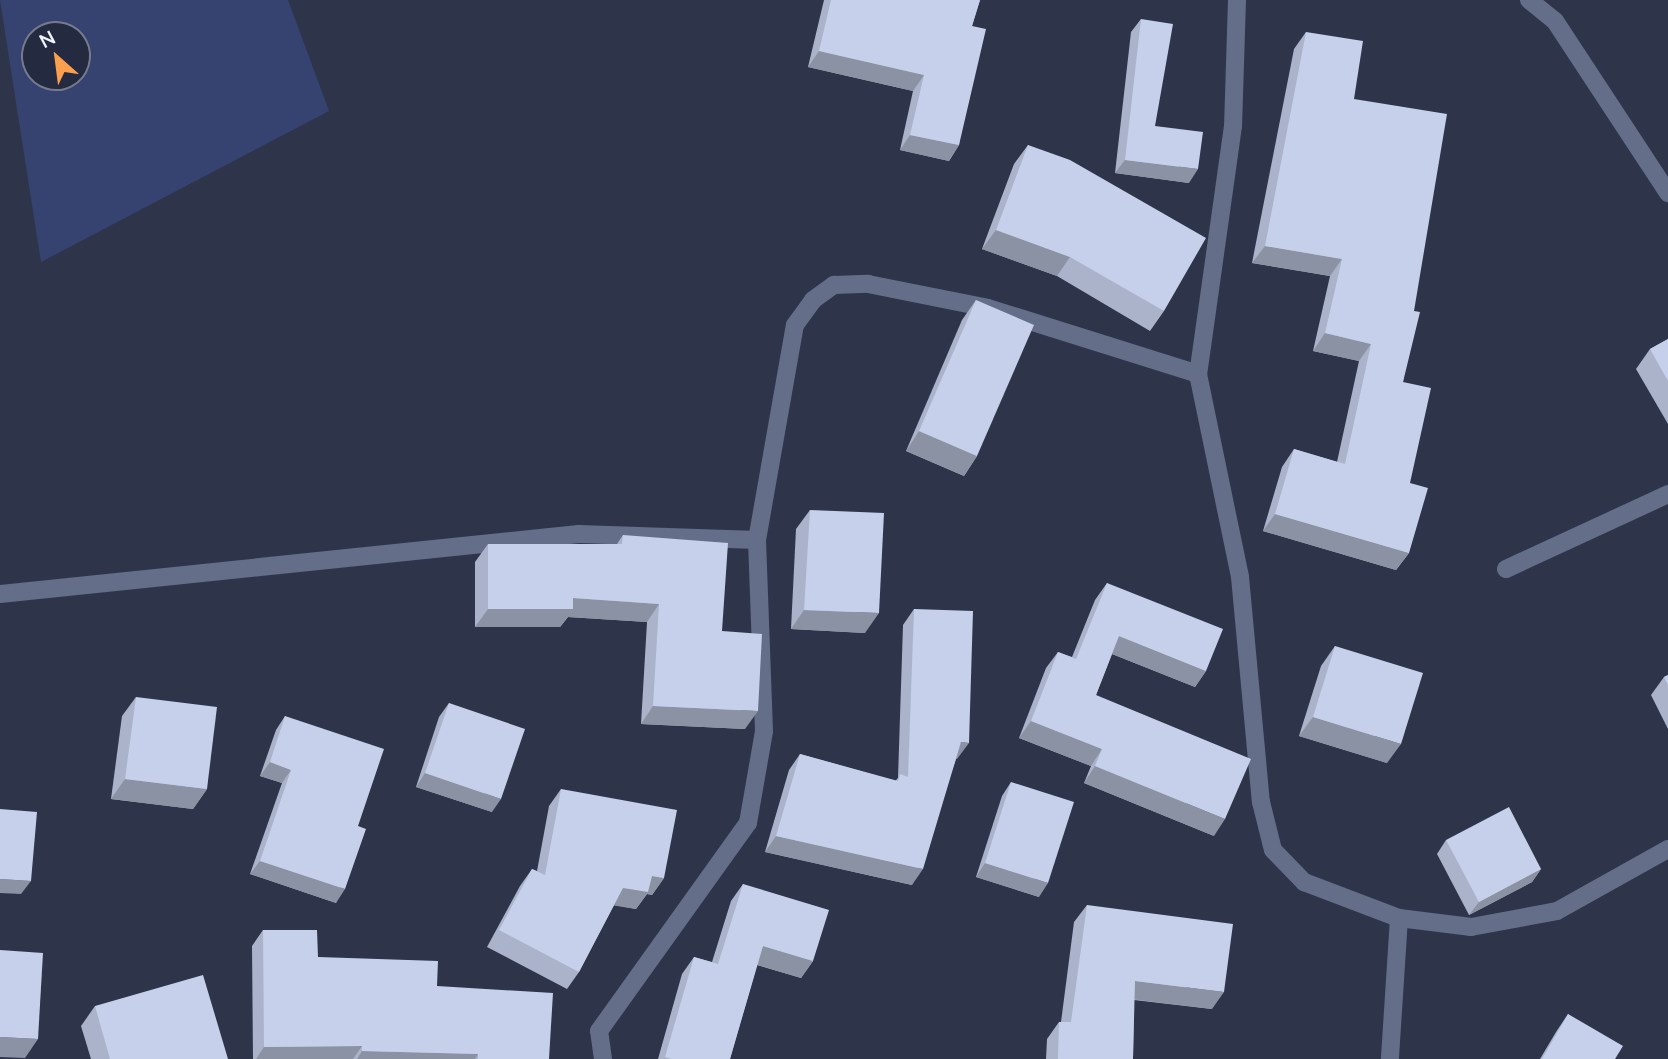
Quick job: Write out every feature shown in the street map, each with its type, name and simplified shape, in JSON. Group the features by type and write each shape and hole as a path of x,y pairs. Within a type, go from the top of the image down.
{"street":[{"path":"1237,0 1233,126 1198,374 1240,577 1261,802 1273,850 1304,883 1399,918 1471,928 1557,911 1668,849"},
{"path":"1529,0 1555,21 1668,193"},
{"path":"603,1059 599,1031 748,823 764,731 757,540 795,325 834,285 868,284 988,307 1198,374"},
{"path":"1506,569 1668,495"},
{"path":"0,594 579,534 757,540"},
{"path":"1390,1059 1399,918"}],"shaded area":[{"path":"0,0 288,0 329,111 41,262"}],"building":[{"path":"831,0 980,0 972,26 986,29 959,145 910,135 924,75 819,51"},
{"path":"1141,19 1173,24 1155,126 1203,132 1198,169 1125,160"},
{"path":"1306,32 1363,41 1354,99 1447,114 1414,311 1420,312 1403,382 1431,388 1410,483 1428,488 1409,553 1275,514 1294,449 1345,464 1371,344 1325,333 1342,259 1265,246"},
{"path":"1028,145 1070,160 1206,238 1164,311 1070,257 996,230"},
{"path":"976,300 1034,325 977,456 919,431"},
{"path":"1668,339 1668,381 1650,349"},
{"path":"810,510 884,513 879,613 804,610"},
{"path":"623,535 728,543 722,631 762,634 758,711 653,706 659,604 573,598 573,609 488,609 488,544 622,544"},
{"path":"1107,583 1223,629 1206,671 1119,636 1096,695 1251,759 1225,819 1095,766 1102,749 1031,721 1058,652 1076,659"},
{"path":"914,609 973,611 969,743 961,742 923,869 776,836 800,754 898,781 900,774 908,777"},
{"path":"1335,646 1423,673 1401,744 1313,717"},
{"path":"136,697 217,707 207,789 125,779"},
{"path":"449,703 525,729 501,799 425,773"},
{"path":"285,716 384,749 358,826 366,829 345,889 260,861 291,770 270,762"},
{"path":"1011,782 1074,802 1048,883 985,863"},
{"path":"561,789 677,810 664,878 652,876 648,892 623,888 579,972 499,930 532,869 545,875"},
{"path":"1509,807 1541,869 1479,902 1446,840"},
{"path":"0,809 37,812 31,881 0,879"},
{"path":"743,884 829,910 813,961 763,946 730,1059 665,1057 694,957 718,964"},
{"path":"1087,905 1233,924 1224,992 1135,981 1133,1059 1058,1059 1059,1022 1071,1022"},
{"path":"263,930 317,930 318,957 438,961 437,986 553,993 549,1059 478,1059 478,1054 362,1051 362,1046 264,1047"},
{"path":"0,950 43,953 38,1039 0,1037"},
{"path":"203,975 228,1059 110,1059 95,1006"},
{"path":"1568,1014 1623,1046 1615,1059 1542,1059"}]}
